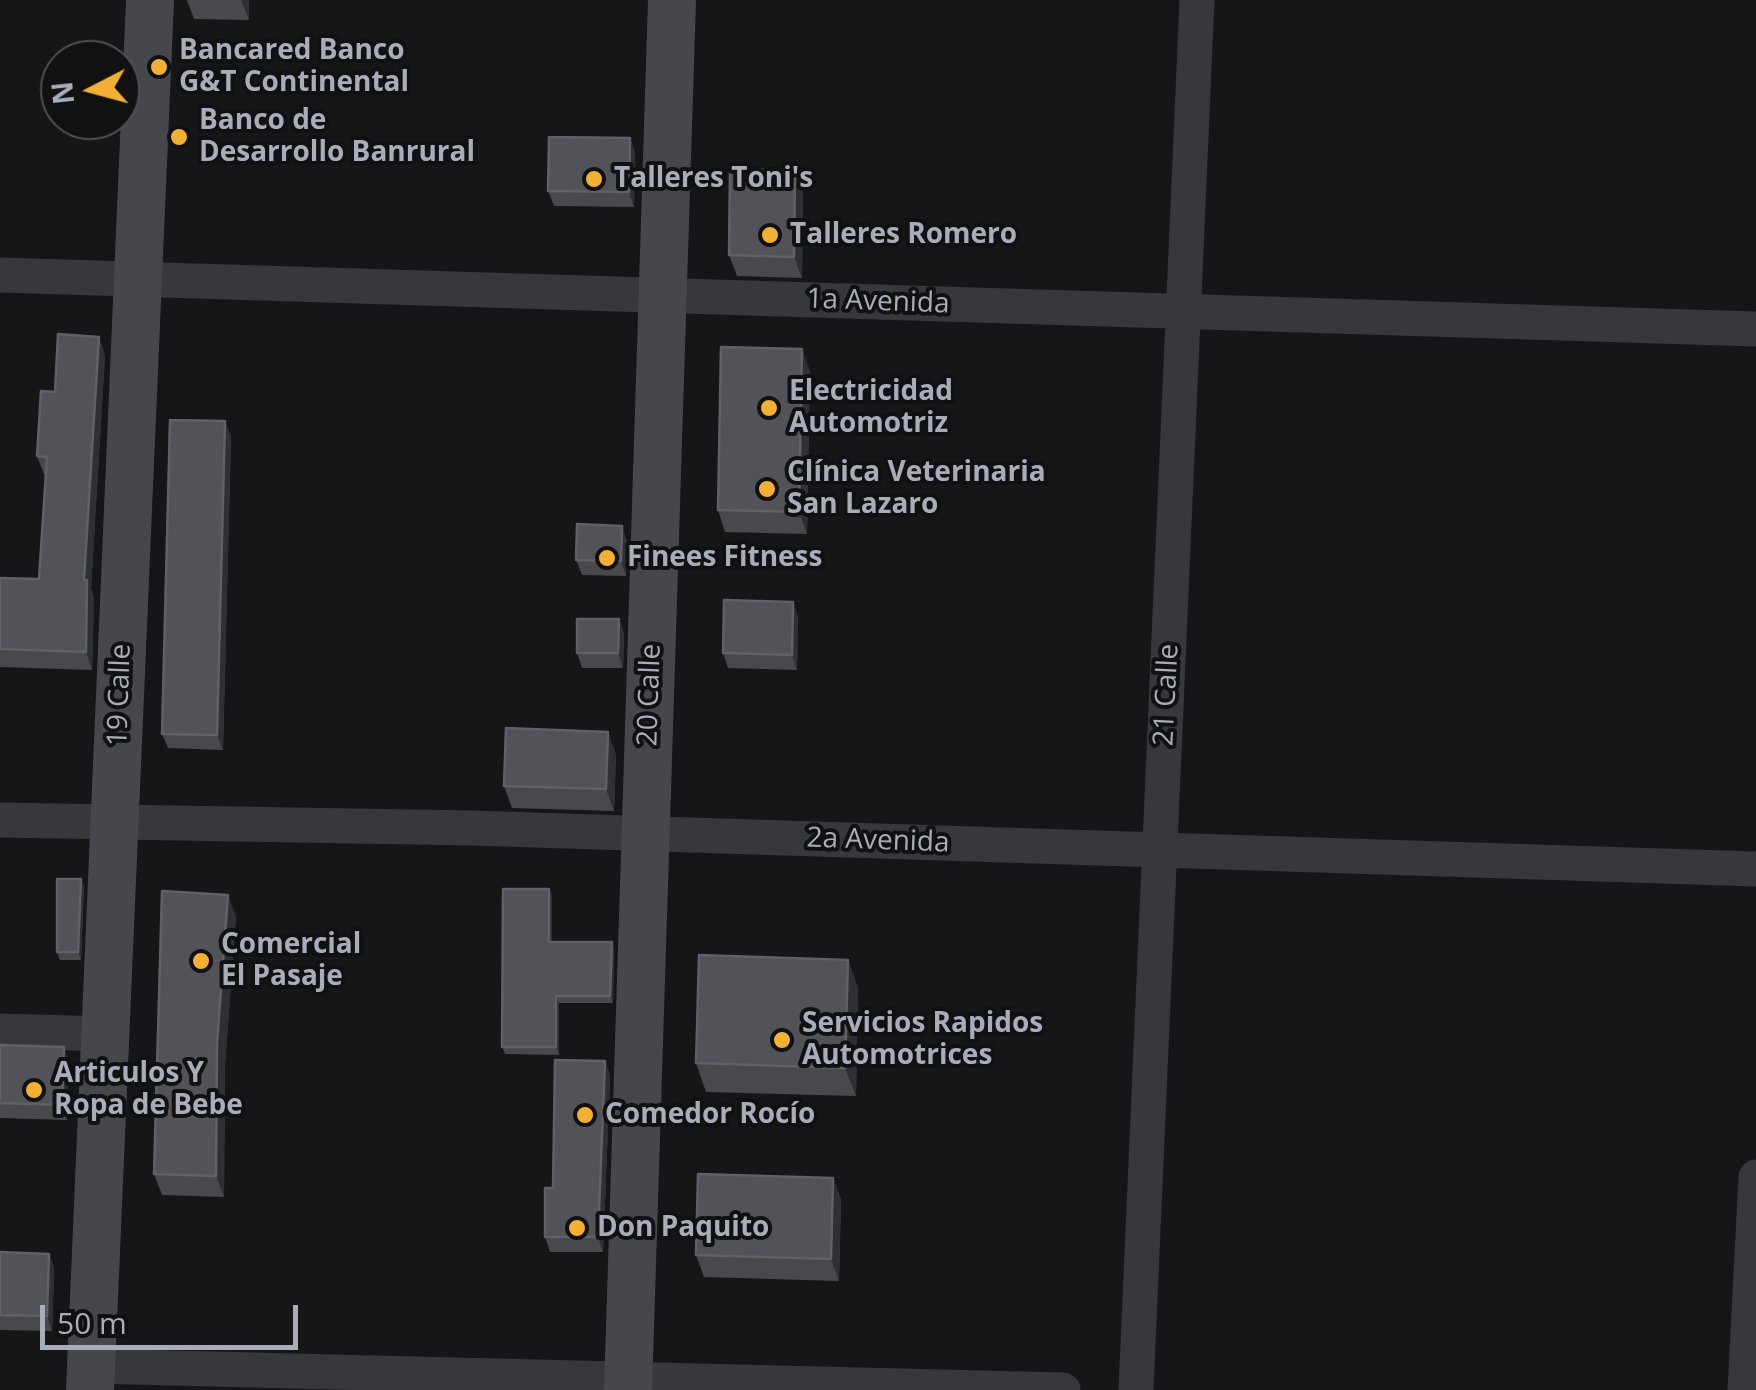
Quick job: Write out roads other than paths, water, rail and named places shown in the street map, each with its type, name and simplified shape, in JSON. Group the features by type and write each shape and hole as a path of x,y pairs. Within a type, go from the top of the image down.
{"main road":[{"name":"19 Calle","path":"91,1378 150,0"},
{"name":"20 Calle","path":"628,1384 672,0"}],"street":[{"name":"21 Calle","path":"1136,1390 1197,0"},
{"name":"1a Avenida","path":"0,276 1756,329"},
{"name":"2a Avenida","path":"0,820 646,833 1756,868"},
{"path":"0,1031 106,1034"},
{"path":"1745,1390 1756,1177"},
{"path":"91,1378 1064,1390"}],"place":[{"name":"Bancared Banco G&T Continental","path":"159,67"},
{"name":"Banco de Desarrollo Banrural","path":"179,137"},
{"name":"Talleres Toni's","path":"594,179"},
{"name":"Talleres Romero","path":"770,235"},
{"name":"Electricidad Automotriz","path":"769,408"},
{"name":"Clínica Veterinaria San Lazaro","path":"767,489"},
{"name":"Finees Fitness","path":"607,558"},
{"name":"Comercial El Pasaje","path":"201,961"},
{"name":"Servicios Rapidos Automotrices","path":"782,1040"},
{"name":"Articulos Y Ropa de Bebe","path":"34,1090"},
{"name":"Comedor Rocío","path":"585,1115"},
{"name":"Don Paquito","path":"577,1228"}]}
